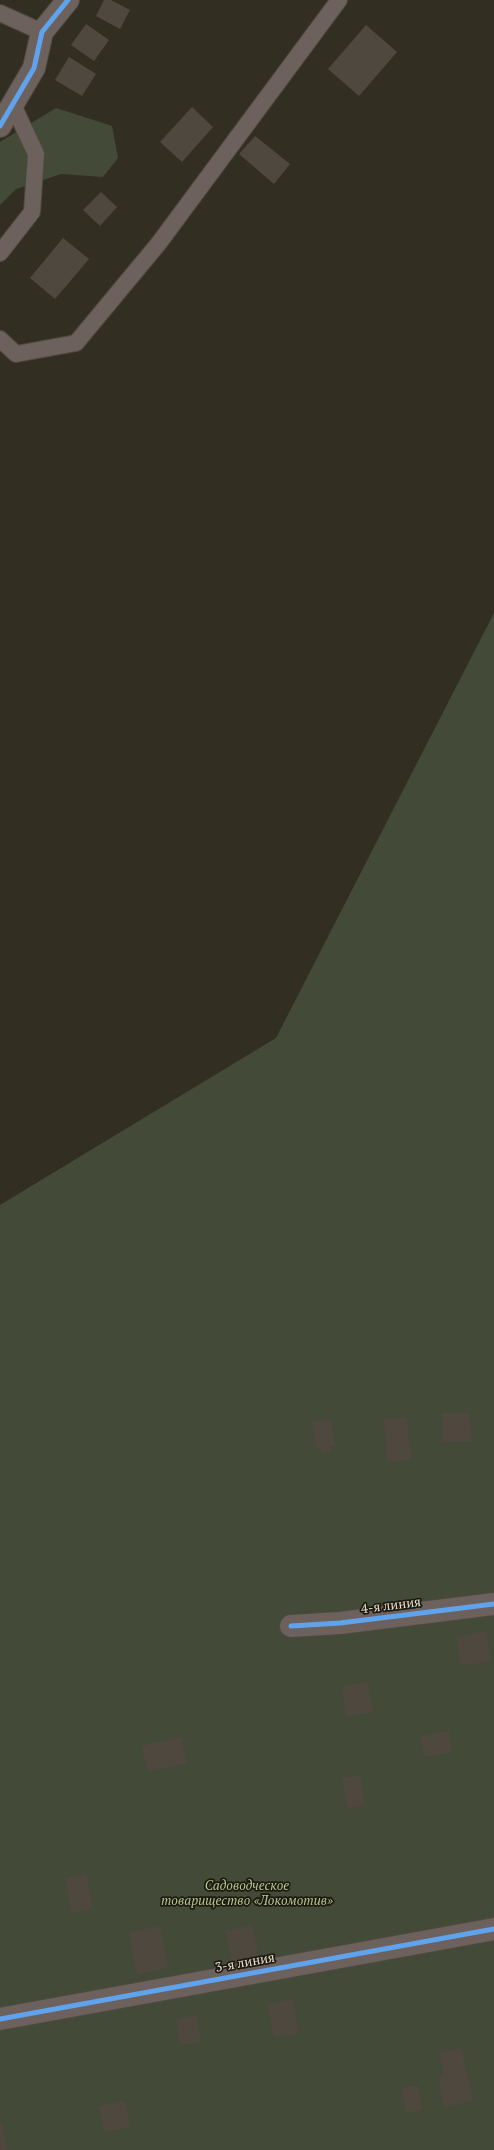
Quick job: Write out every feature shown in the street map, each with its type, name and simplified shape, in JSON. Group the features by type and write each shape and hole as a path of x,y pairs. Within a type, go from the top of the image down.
{"street":[{"path":"0,126 34,68 42,32 68,0"},
{"name":"4-я линия","path":"291,1626 340,1623 494,1604"},
{"name":"3-я линия","path":"0,2018 494,1929"}],"lane":[{"path":"0,339 16,354 76,343 160,243 339,0"},
{"path":"0,13 42,32"},
{"path":"0,253 32,212 36,154 13,105"}],"green space":[{"path":"56,108 112,126 118,158 103,177 61,174 16,189 0,205 0,142"},
{"name":"Садоводческое товарищество «Локомотив»","path":"494,613 494,2150 0,2150 0,1205 276,1038"}],"building":[{"path":"104,0 111,0 130,10 120,29 96,16"},
{"path":"86,24 109,40 94,61 71,45"},
{"path":"366,25 397,52 359,96 328,69"},
{"path":"69,57 96,74 82,96 55,80"},
{"path":"192,107 213,127 182,162 160,142"},
{"path":"255,136 290,164 274,184 239,154"},
{"path":"101,192 117,207 100,226 83,210"},
{"path":"63,238 89,259 55,299 30,278"},
{"path":"442,1413 470,1413 471,1441 442,1442"},
{"path":"407,1417 411,1460 387,1462 384,1419"},
{"path":"331,1419 335,1446 330,1447 331,1451 321,1453 320,1448 316,1449 312,1422"},
{"path":"486,1631 491,1661 461,1666 456,1636"},
{"path":"368,1682 373,1712 346,1716 342,1686"},
{"path":"449,1731 452,1752 424,1757 421,1736"},
{"path":"181,1737 187,1763 148,1772 141,1746"},
{"path":"360,1775 365,1805 347,1808 342,1778"},
{"path":"87,1874 93,1909 71,1913 65,1878"},
{"path":"252,1925 259,1957 232,1962 226,1931"},
{"path":"160,1926 168,1968 137,1975 129,1932"},
{"path":"293,1999 299,2033 274,2038 267,2004"},
{"path":"196,2015 201,2042 180,2046 176,2019"},
{"path":"461,2048 473,2101 444,2107 438,2077 443,2075 439,2052"},
{"path":"418,2085 422,2110 406,2113 401,2088"},
{"path":"125,2101 130,2127 104,2132 99,2106"},
{"path":"0,2123 2,2123 7,2150 0,2150"}],"cycle path":[{"path":"0,126 34,68 42,32 68,0"},
{"path":"291,1626 340,1623 494,1604"},
{"path":"0,2019 494,1929"}]}
